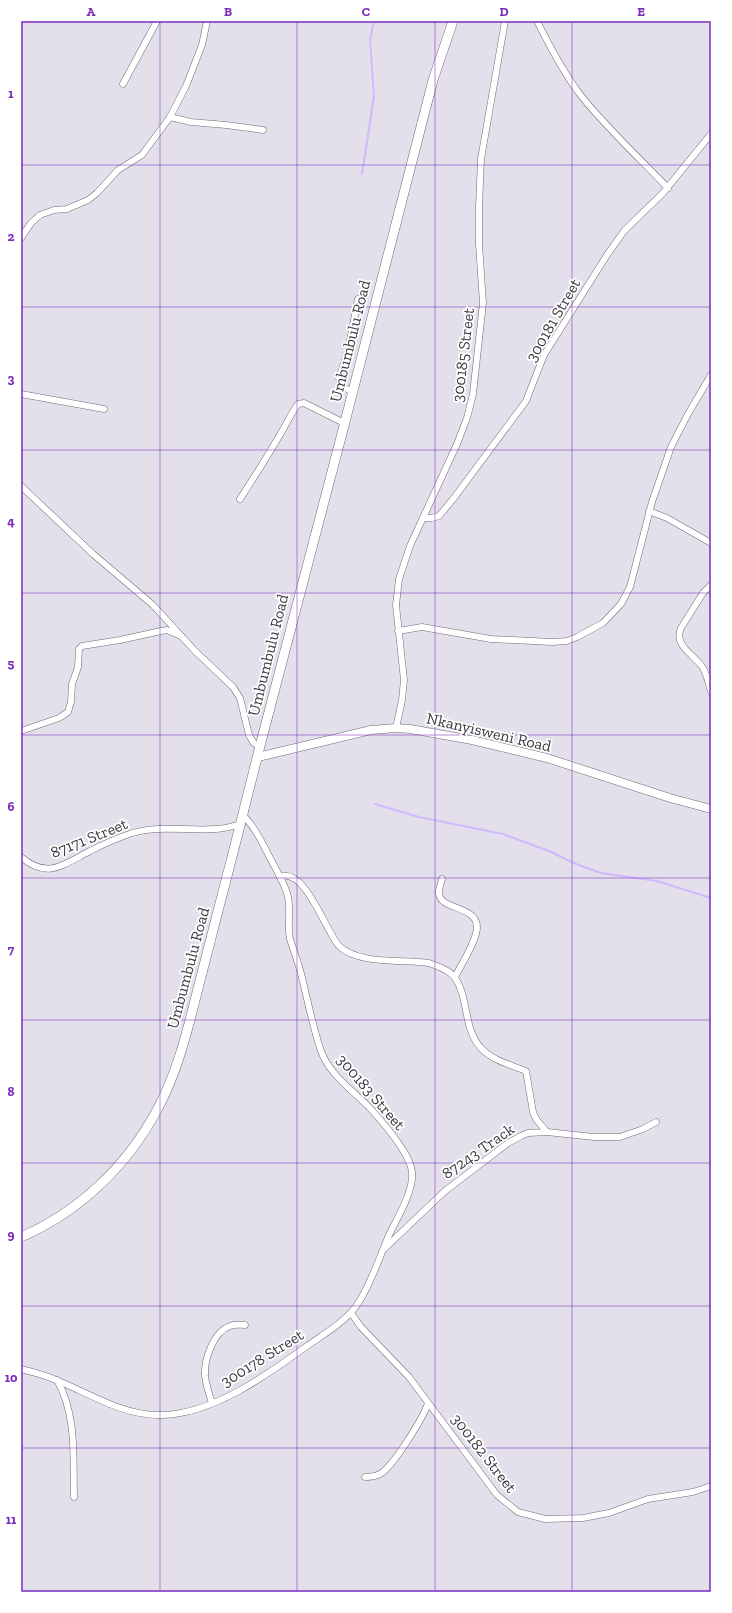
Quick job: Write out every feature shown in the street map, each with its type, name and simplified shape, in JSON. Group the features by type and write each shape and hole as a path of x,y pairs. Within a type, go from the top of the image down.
{"main road":[{"name":"Umbumbulu Road","path":"21,1237 37,1230 79,1203 102,1183 130,1152 157,1111 179,1059 243,820 260,748 433,80 452,21"}],"street":[{"path":"123,84 157,21"},
{"path":"21,238 40,215 54,210 73,207 88,200 97,193 118,170 142,155 170,117 186,86 202,45 207,21"},
{"name":"300185 Street","path":"396,728 402,700 404,680 396,605 399,579 410,546 457,444 474,394 483,303 479,244 481,159 505,21"},
{"path":"537,21 568,77 582,97 601,119 668,188"},
{"path":"170,117 191,122 263,130"},
{"name":"300181 Street","path":"423,518 436,517 444,510 515,416 532,387 544,355 607,254 624,231 668,188 711,134"},
{"path":"352,392 342,386 339,378 348,351 358,300"},
{"path":"398,631 422,627 491,639 552,642 567,641 593,630 612,615 621,604 630,587 649,511 671,447 711,375"},
{"path":"21,394 104,409"},
{"path":"240,498 262,465 298,404 304,403 344,423"},
{"path":"21,486 93,554 153,605 237,693 249,735 253,742 260,748"},
{"path":"649,511 667,518 711,543"},
{"path":"711,585 703,593 681,628 679,634 684,647 702,668 711,692"},
{"path":"21,731 59,718 68,712 71,702 72,684 78,666 80,647 167,630 182,636"},
{"name":"Nkanyisweni Road","path":"258,757 371,730 396,728 433,732 508,748 575,767 670,798 711,809"},
{"path":"243,820 252,825 260,837 280,878 286,876 293,879 308,891 339,946 347,951 370,958 429,963 438,966 455,977 460,987 469,1027 480,1047 488,1054 526,1071 533,1112 536,1119 547,1132"},
{"name":"87171 Street","path":"21,857 36,867 53,869 132,833 157,830 217,829 243,820"},
{"name":"300183 Street","path":"280,878 288,898 290,913 289,931 291,941 322,1052 338,1077 371,1109 397,1140 409,1160 412,1174 408,1192 364,1293 351,1313"},
{"path":"442,879 439,894 440,898 446,903 469,913 475,920 477,927 473,942 455,977"},
{"name":"87243 Track","path":"383,1249 445,1191 508,1143 528,1133 547,1132 594,1137 620,1137 643,1129 656,1122"},
{"name":"300178 Street","path":"21,1369 57,1380 110,1405 136,1413 162,1415 171,1414 196,1409 238,1391 275,1369 351,1313"},
{"name":"300182 Street","path":"351,1313 361,1327 408,1377 497,1495 518,1512 545,1519 583,1518 609,1513 648,1500 693,1492 711,1486"},
{"path":"212,1403 207,1388 205,1375 210,1350 218,1334 224,1329 236,1325 245,1325"},
{"path":"57,1380 65,1396 70,1415 74,1497"},
{"path":"365,1477 380,1474 388,1468 425,1414 428,1403"}],"waterway":[{"path":"362,174 374,96 370,40 374,21"},
{"path":"375,804 419,817 503,834 549,851 576,864 601,873 657,881 711,898"}]}
